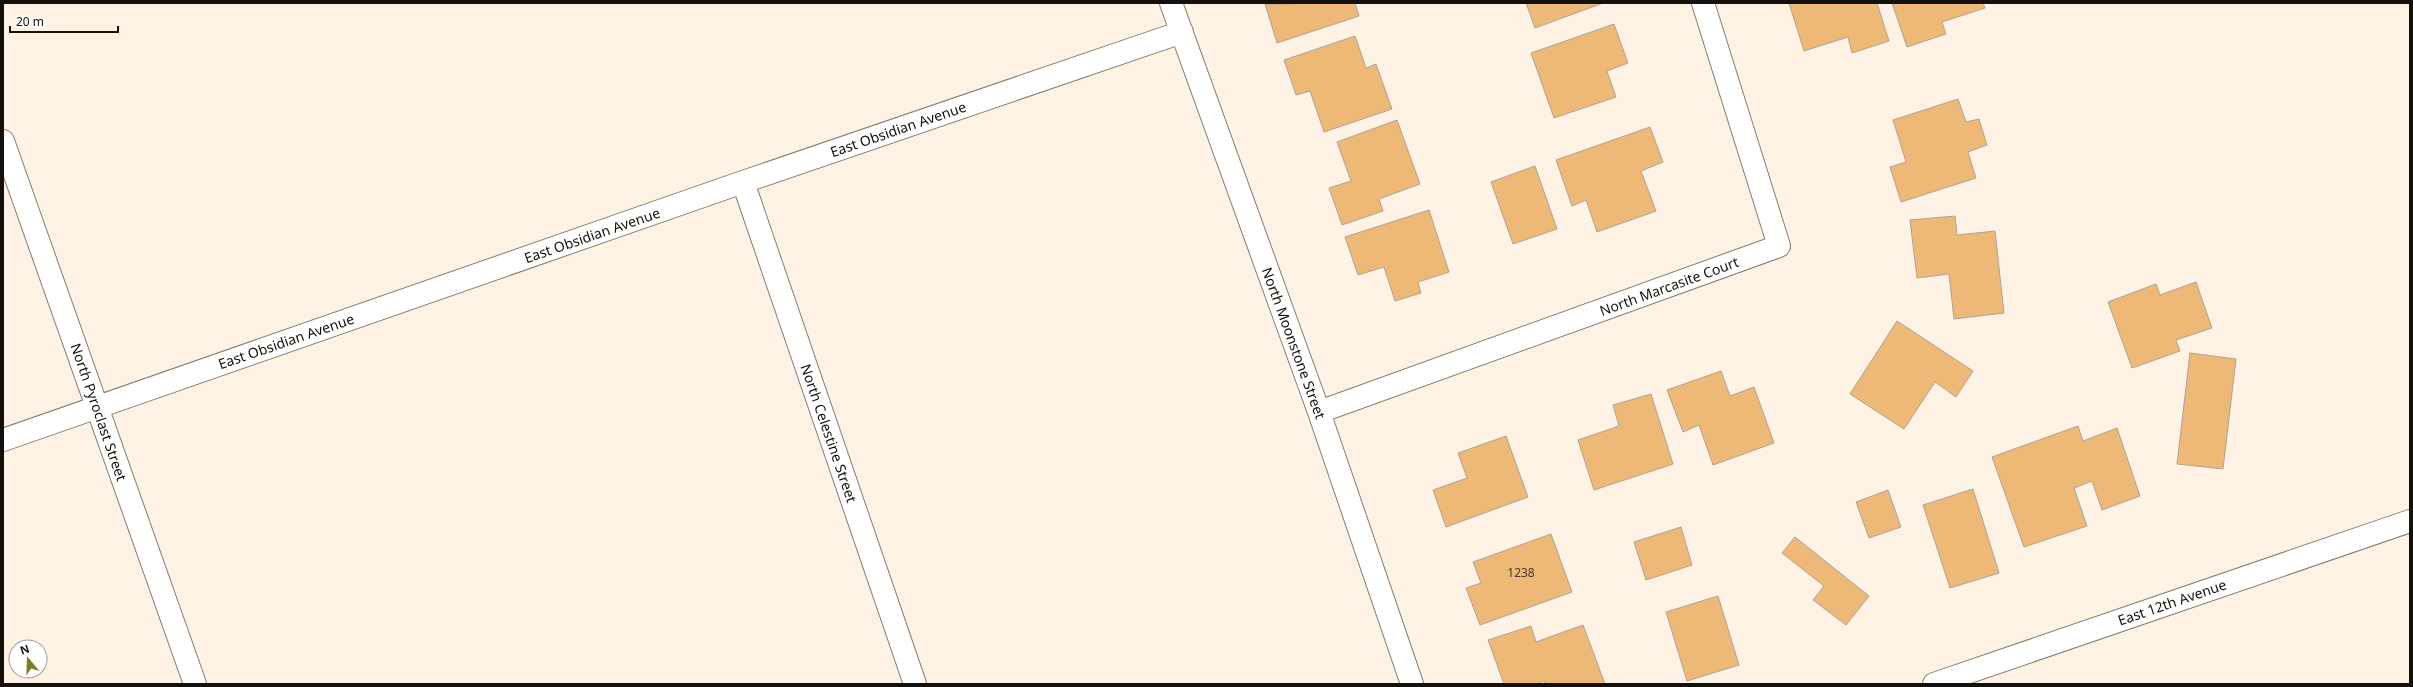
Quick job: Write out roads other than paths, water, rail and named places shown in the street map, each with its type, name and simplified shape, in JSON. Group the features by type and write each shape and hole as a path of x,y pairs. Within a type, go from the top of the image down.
{"street":[{"name":"North Moonstone Street","path":"1171,3 1319,412 1412,684"},
{"name":"North Marcasite Court","path":"1319,412 1779,246 1703,3"},
{"name":"East Obsidian Avenue","path":"3,440 743,182 1182,32"},
{"name":"North Pyroclast Street","path":"3,141 195,684"},
{"name":"North Celestine Street","path":"743,182 915,684"},
{"name":"East 12th Avenue","path":"1934,684 2410,521"}]}
